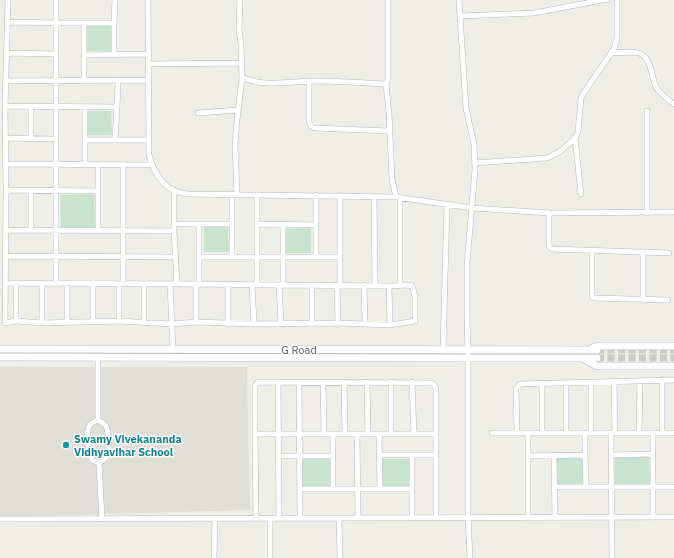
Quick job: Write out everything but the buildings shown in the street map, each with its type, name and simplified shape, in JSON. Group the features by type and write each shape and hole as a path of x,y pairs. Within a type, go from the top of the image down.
{"street":[{"path":"6,283 408,285 412,286 415,298 415,321 390,324 5,322 6,190 4,106 8,0"},
{"path":"56,0 56,283"},
{"path":"114,54 115,0"},
{"path":"148,0 149,155 152,165 159,177 165,185 176,192 188,194 257,194 398,198 472,208 549,213 674,212"},
{"path":"232,257 235,144 242,77 239,30 240,0"},
{"path":"388,0 388,78 386,84 392,179 398,198 400,285"},
{"path":"460,0 466,108 474,144 475,163 467,263 468,518 470,558"},
{"path":"460,16 534,13 581,2 607,0"},
{"path":"475,163 547,158 559,152 575,138 578,132 581,99 583,94 616,44 617,0"},
{"path":"7,22 114,23"},
{"path":"84,23 84,81"},
{"path":"611,53 635,52 643,56 648,61 660,94 674,104"},
{"path":"6,53 56,54"},
{"path":"84,55 148,54"},
{"path":"148,64 242,63"},
{"path":"242,77 249,81 272,83 333,81 386,84"},
{"path":"115,140 118,80"},
{"path":"5,81 148,80"},
{"path":"309,81 309,122 314,128 390,131"},
{"path":"4,106 117,107"},
{"path":"31,106 31,139"},
{"path":"85,107 85,165"},
{"path":"198,113 238,110"},
{"path":"646,213 647,111"},
{"path":"5,138 56,139"},
{"path":"575,138 581,194"},
{"path":"85,140 149,140"},
{"path":"5,164 152,165"},
{"path":"98,165 98,231"},
{"path":"119,322 123,257 123,165"},
{"path":"6,190 98,191"},
{"path":"174,190 174,231 177,284"},
{"path":"31,191 31,230"},
{"path":"254,324 257,257 257,194"},
{"path":"316,196 316,257"},
{"path":"338,323 340,196"},
{"path":"374,197 375,286"},
{"path":"443,350 447,205"},
{"path":"549,213 549,246 554,250 669,253"},
{"path":"174,224 232,224"},
{"path":"196,322 200,224"},
{"path":"257,224 316,225"},
{"path":"281,324 283,225"},
{"path":"6,230 174,231"},
{"path":"592,251 592,294 594,298 668,300"},
{"path":"643,252 643,300"},
{"path":"6,256 176,257"},
{"path":"199,257 340,257"},
{"path":"16,283 16,321"},
{"path":"42,283 42,323"},
{"path":"67,284 67,322"},
{"path":"93,284 93,322"},
{"path":"144,284 144,323"},
{"path":"170,284 173,350"},
{"path":"228,285 228,324"},
{"path":"312,285 312,324"},
{"path":"364,285 365,324"},
{"path":"389,286 390,324"},
{"path":"584,350 598,346 674,346"},
{"name":"G Road","path":"0,350 597,350"},
{"name":"G Road","path":"0,357 597,358"},
{"path":"98,357 98,420"},
{"path":"582,358 597,366 674,366"},
{"path":"517,433 516,389 520,384 674,380"},
{"path":"639,433 640,381"},
{"path":"662,381 662,433"},
{"path":"256,518 256,384 261,382 431,382 436,389 436,518"},
{"path":"278,382 278,518"},
{"path":"300,382 300,518"},
{"path":"323,382 324,434"},
{"path":"344,382 345,434"},
{"path":"367,382 368,434"},
{"path":"391,382 391,434"},
{"path":"412,382 414,434"},
{"path":"586,487 585,455 591,382"},
{"path":"612,558 614,382"},
{"path":"542,383 542,433"},
{"path":"566,383 566,433"},
{"path":"98,420 91,423 88,427 88,433 92,460 99,463"},
{"path":"98,420 107,427 109,450 108,455 99,463"},
{"path":"492,433 674,433"},
{"path":"528,433 528,517"},
{"path":"653,433 653,517"},
{"path":"255,434 436,434"},
{"path":"333,434 333,489"},
{"path":"357,434 358,518"},
{"path":"379,434 380,489"},
{"path":"612,455 653,454"},
{"path":"379,455 436,455"},
{"path":"412,455 412,518"},
{"path":"554,455 555,517"},
{"path":"528,456 585,455"},
{"path":"279,456 333,456"},
{"path":"99,463 102,519"},
{"path":"555,487 674,487"},
{"path":"300,489 412,489"},
{"path":"0,519 674,517"},
{"path":"214,558 215,518"},
{"path":"270,518 270,558"},
{"path":"339,518 340,558"}],"shaded area":[{"path":"0,367 247,367 250,510 0,517"}],"green space":[{"path":"87,26 111,26 112,51 87,51"},
{"path":"87,111 111,111 112,135 87,135"},
{"path":"94,194 95,227 61,227 60,195"},
{"path":"204,227 228,227 229,252 204,252"},
{"path":"311,228 311,253 286,253 286,229"},
{"path":"557,457 584,458 583,485 557,484"},
{"path":"615,457 649,457 650,485 615,485"},
{"path":"302,459 331,459 331,487 302,487"},
{"path":"381,459 410,459 410,486 381,487"}],"tunnel":[{"path":"597,350 674,350"},
{"path":"597,358 674,358"}],"place":[{"name":"Swamy Vivekananda Vidhyavihar School","path":"66,445"}]}
